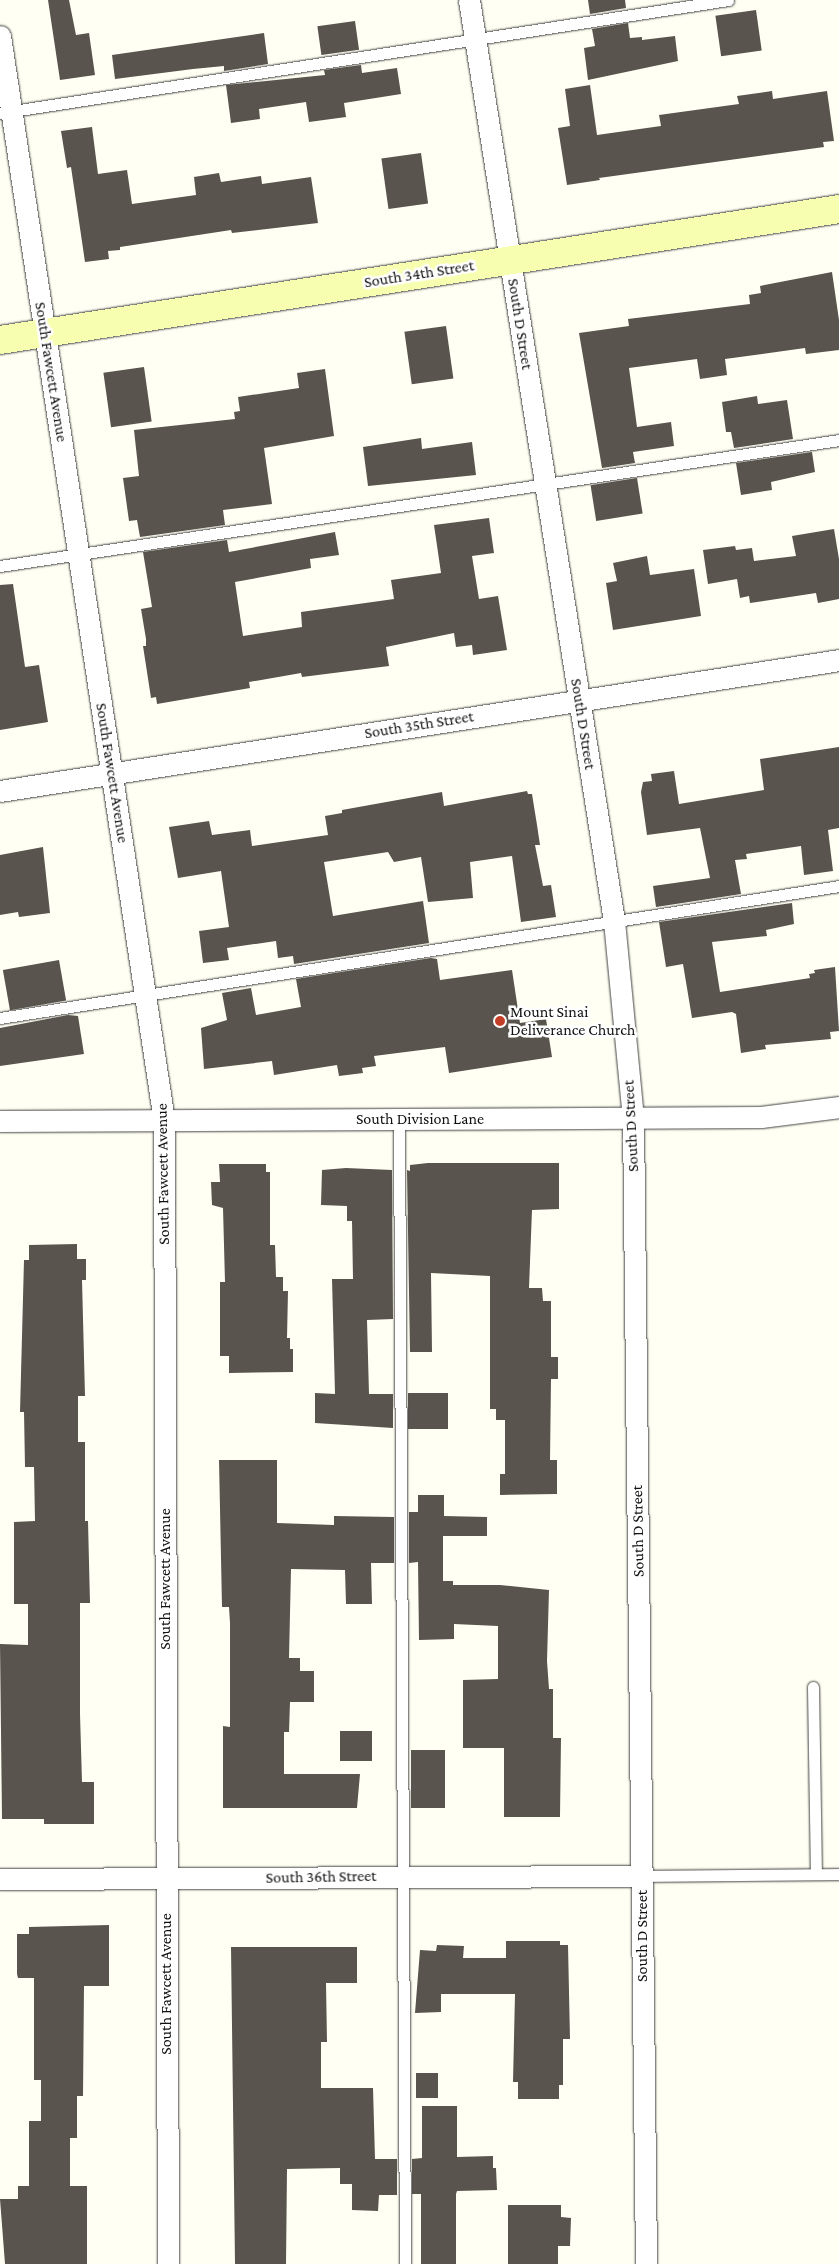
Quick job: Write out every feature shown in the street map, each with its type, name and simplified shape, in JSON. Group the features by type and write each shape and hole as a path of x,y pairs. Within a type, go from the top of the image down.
{"street":[{"name":"South D Street","path":"470,0 614,921 633,1117 646,2264"},
{"name":"South Fawcett Avenue","path":"0,36 6,112 45,333 164,1120 168,2264"},
{"name":"South 34th Street","path":"0,340 839,209"},
{"name":"South 35th Street","path":"0,791 579,699 839,660"},
{"name":"South Division Lane","path":"0,1121 633,1117 761,1118 839,1107"},
{"name":"South 36th Street","path":"0,1879 642,1876"}],"lane":[{"path":"6,112 728,0"},
{"path":"0,566 839,440"},
{"path":"0,1018 839,886"},
{"path":"399,1119 405,2264"},
{"path":"813,1687 816,1873"},
{"path":"642,1876 839,1874"}],"building":[{"path":"48,0 69,0 76,35 89,33 95,75 60,80"},
{"path":"588,0 625,0 626,8 590,14"},
{"path":"756,10 762,51 721,56 715,16"},
{"path":"355,21 359,50 321,55 317,26"},
{"path":"628,23 630,38 642,37 642,40 675,36 678,61 588,80 584,48 595,46 592,29"},
{"path":"264,33 268,64 224,71 224,66 115,79 112,55"},
{"path":"361,65 362,73 397,68 401,94 344,103 346,117 309,122 306,102 259,109 260,119 231,123 226,85 325,75 324,70"},
{"path":"590,85 597,135 661,126 659,115 739,104 737,96 772,91 773,99 827,91 834,141 823,142 824,147 599,178 600,180 567,185 558,128 570,126 565,89"},
{"path":"92,127 98,174 127,170 132,204 196,195 194,177 219,173 221,182 261,176 262,184 311,177 318,223 232,233 231,230 120,247 120,250 108,251 109,259 85,262 71,167 67,168 61,131"},
{"path":"421,153 428,204 388,209 381,159"},
{"path":"832,272 839,320 839,350 806,354 805,348 725,359 727,375 700,379 697,359 629,368 637,427 671,422 674,446 633,452 635,463 602,468 579,333 629,326 628,319 750,304 749,295 761,293 760,286"},
{"path":"446,326 453,378 412,384 404,332"},
{"path":"144,367 152,421 111,427 103,373"},
{"path":"325,369 334,436 264,448 272,504 223,510 225,525 140,537 137,520 129,521 123,478 139,476 134,430 235,419 234,412 240,411 238,397 299,388 297,373"},
{"path":"757,396 758,404 787,400 793,439 734,448 731,432 726,432 722,402"},
{"path":"421,438 422,449 472,442 476,475 368,486 363,447"},
{"path":"812,452 815,472 771,482 772,490 741,495 736,463"},
{"path":"637,478 643,514 596,521 591,485"},
{"path":"489,518 494,553 472,556 479,599 498,596 507,650 473,655 472,645 456,647 454,633 386,647 389,666 302,677 301,673 249,682 250,688 157,704 156,697 151,698 143,646 146,646 146,639 141,609 152,607 143,552 227,540 229,552 335,532 339,555 310,559 311,568 235,582 243,636 302,627 301,612 394,599 391,580 441,573 434,525"},
{"path":"834,529 839,559 839,599 818,603 816,593 750,603 749,596 740,598 737,579 708,584 703,550 735,546 736,550 752,548 754,561 796,556 792,536"},
{"path":"647,556 650,575 694,569 701,616 613,630 606,583 617,581 613,563"},
{"path":"13,584 25,667 39,665 48,722 0,730 0,585"},
{"path":"839,747 839,828 828,830 833,871 804,875 801,846 746,854 747,859 735,860 741,894 656,907 653,886 710,878 700,828 647,835 641,792 643,782 652,781 651,774 674,771 679,804 764,790 760,759"},
{"path":"527,791 528,794 532,794 540,845 535,845 543,886 551,885 556,917 521,922 512,856 470,862 473,898 428,902 421,857 394,862 388,852 324,862 333,916 423,901 429,943 294,964 293,956 278,958 276,941 227,948 229,960 203,963 199,931 229,927 221,871 178,878 169,827 209,821 212,835 250,830 252,846 328,835 325,816 342,813 342,810 442,792 444,806"},
{"path":"43,847 50,913 19,917 18,912 0,915 0,855"},
{"path":"792,903 794,924 766,930 767,936 712,942 720,992 810,978 809,974 815,973 814,970 835,967 839,1031 830,1032 831,1039 765,1045 766,1049 741,1053 736,1014 732,1012 692,1018 683,964 666,967 659,922"},
{"path":"431,958 437,959 440,980 512,970 520,1023 546,1019 552,1057 449,1073 445,1047 374,1056 376,1066 362,1068 363,1073 339,1076 337,1065 274,1075 272,1061 204,1069 201,1028 227,1020 222,993 251,988 256,1015 301,1007 296,979"},
{"path":"59,960 66,1000 10,1010 3,970"},
{"path":"68,1015 78,1016 84,1054 0,1066 0,1028"},
{"path":"428,1163 559,1163 559,1209 532,1210 529,1288 542,1288 543,1301 551,1301 551,1357 558,1357 558,1379 551,1379 550,1460 557,1460 557,1494 500,1495 500,1474 505,1474 505,1420 496,1420 496,1409 490,1409 490,1276 431,1273 432,1352 410,1352 407,1170 410,1171 410,1165"},
{"path":"219,1164 266,1164 266,1172 270,1172 270,1245 275,1245 276,1277 283,1277 283,1291 288,1291 287,1338 290,1338 290,1349 293,1349 293,1372 229,1373 229,1356 220,1356 220,1282 225,1282 223,1208 212,1205 211,1182 220,1182"},
{"path":"346,1168 392,1170 393,1319 367,1320 369,1394 393,1394 393,1428 315,1423 315,1393 335,1394 332,1279 353,1279 352,1221 347,1221 347,1206 321,1205 322,1170"},
{"path":"77,1244 77,1259 86,1259 86,1280 82,1280 85,1396 78,1396 78,1442 85,1442 85,1521 88,1521 90,1603 80,1603 80,1714 82,1782 94,1782 94,1824 44,1824 44,1819 2,1819 0,1644 28,1645 28,1604 14,1604 14,1522 35,1521 34,1467 25,1467 24,1412 20,1412 24,1260 29,1260 29,1245"},
{"path":"408,1393 448,1393 448,1429 408,1429"},
{"path":"219,1460 277,1460 277,1523 334,1525 334,1516 394,1517 394,1563 371,1563 372,1604 346,1604 345,1570 291,1569 289,1658 300,1658 300,1671 314,1671 314,1702 290,1702 289,1732 284,1732 284,1774 360,1774 357,1808 223,1808 223,1726 230,1727 230,1623 229,1607 222,1607"},
{"path":"418,1495 444,1495 444,1516 487,1517 487,1536 443,1536 443,1581 453,1581 453,1585 500,1585 549,1590 547,1661 549,1689 553,1689 553,1738 561,1738 560,1817 504,1817 504,1748 463,1748 463,1680 498,1679 498,1626 454,1624 454,1639 419,1640 418,1562 409,1563 409,1512 418,1512"},
{"path":"340,1731 372,1731 372,1761 340,1761"},
{"path":"411,1750 445,1750 445,1808 411,1808"},
{"path":"109,1925 109,1986 84,1986 83,2096 77,2096 77,2138 70,2138 70,2186 87,2186 87,2264 5,2264 0,2199 18,2199 18,2186 29,2186 29,2121 41,2121 41,2080 34,2080 34,1978 18,1978 17,1934 29,1934 29,1927"},
{"path":"506,1941 560,1941 560,1945 568,1945 570,2039 563,2039 563,2085 559,2085 559,2099 518,2099 518,2082 513,2082 515,1994 441,1994 441,2012 415,2013 420,1950 436,1951 437,1945 464,1946 463,1958 506,1958"},
{"path":"231,1947 357,1947 357,1983 326,1983 327,2042 321,2042 321,2088 373,2088 375,2159 397,2159 397,2195 379,2195 378,2211 352,2210 352,2184 340,2184 340,2168 287,2169 286,2264 235,2264"},
{"path":"416,2073 438,2073 438,2098 416,2098"},
{"path":"422,2106 457,2106 457,2157 493,2156 493,2168 496,2168 497,2190 457,2191 456,2264 421,2264 421,2194 412,2194 412,2159 422,2158"},
{"path":"508,2205 561,2205 561,2217 571,2218 570,2246 558,2246 558,2264 508,2264"}],"place":[{"name":"Mount Sinai Deliverance Church","path":"500,1021"}]}
